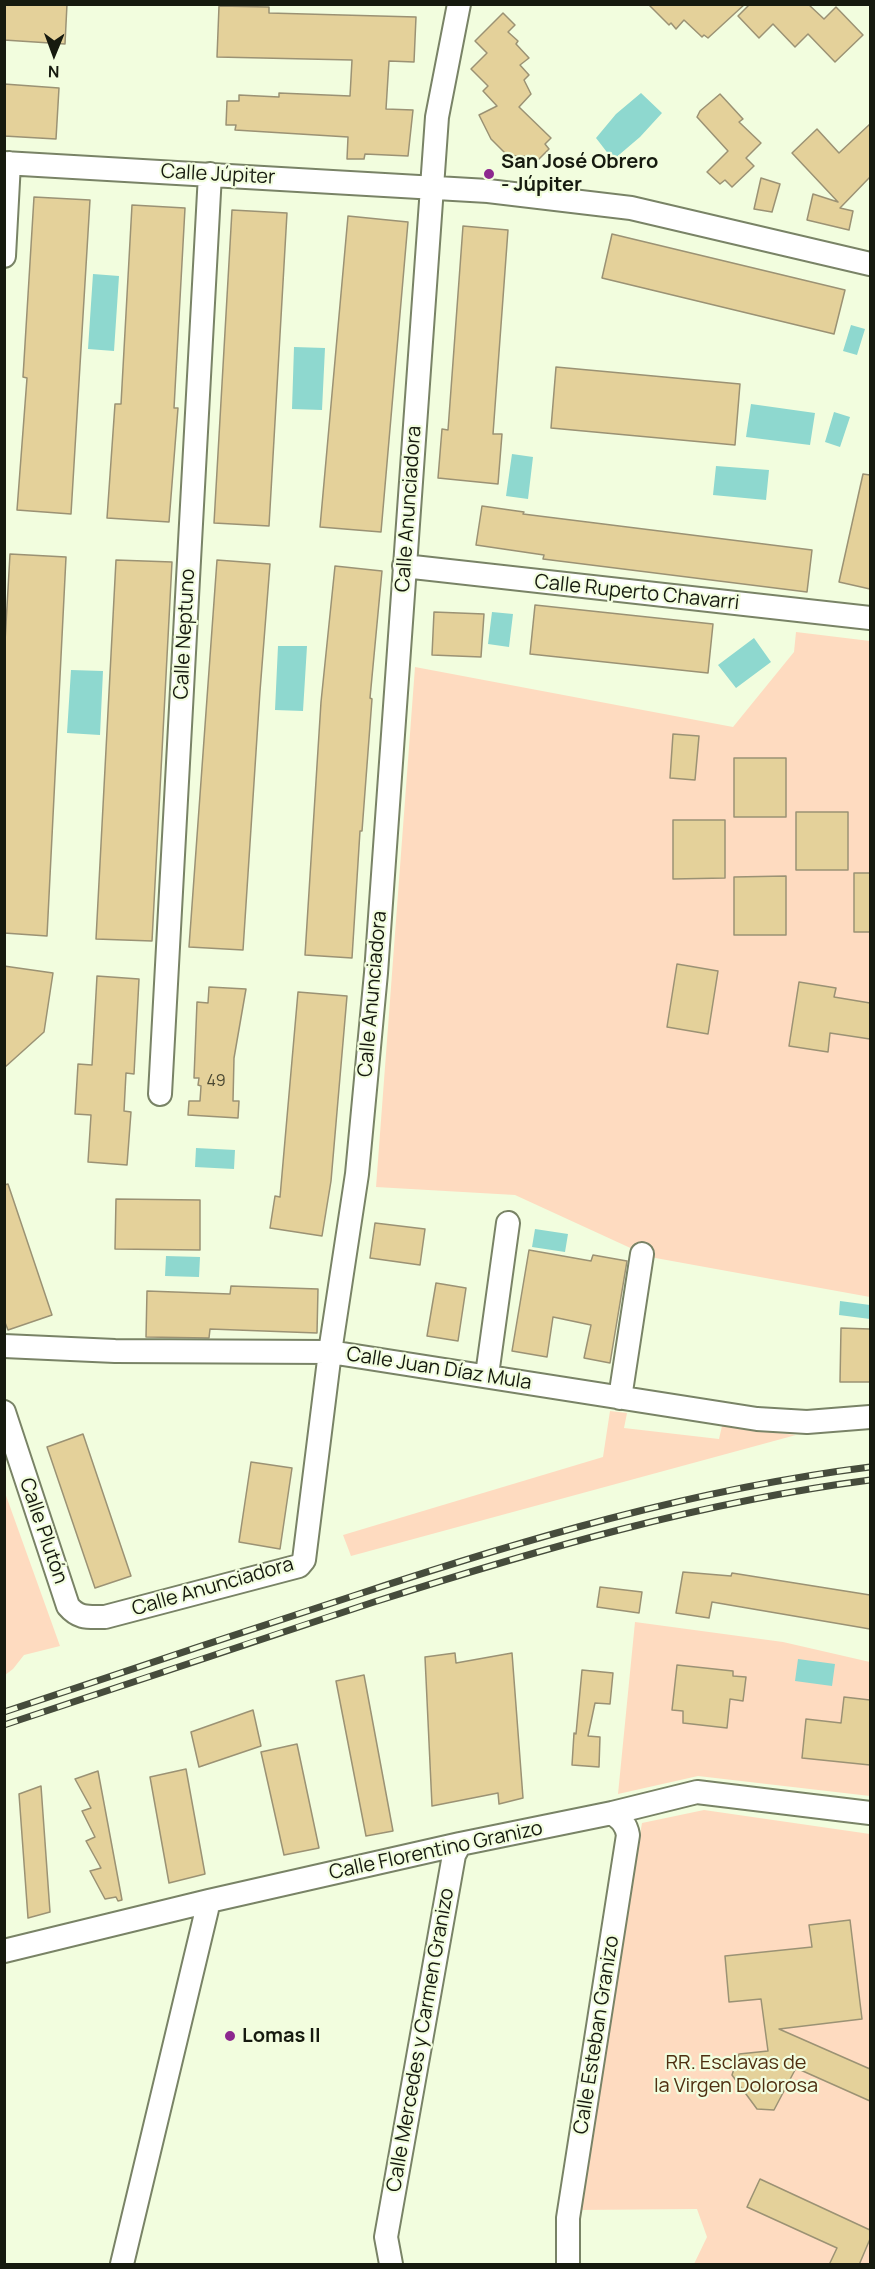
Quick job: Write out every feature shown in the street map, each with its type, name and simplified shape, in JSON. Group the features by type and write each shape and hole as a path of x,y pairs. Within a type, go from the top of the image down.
{"street":[{"name":"Calle Anunciadora","path":"75,1614 86,1617 105,1617 299,1566 304,1560 330,1352 357,1174 375,985 437,117 459,4"},
{"name":"Calle Júpiter","path":"7,163 432,186 631,208 870,264"},
{"path":"4,256 7,163"},
{"name":"Calle Neptuno","path":"160,1094 210,174"},
{"name":"Calle Ruperto Chavarri","path":"404,567 870,618"},
{"path":"487,1376 508,1223"},
{"path":"620,1398 642,1254"},
{"name":"Calle Juan Díaz Mula","path":"4,1346 115,1351 330,1352 757,1419 807,1422 870,1417"},
{"name":"Calle Plutón","path":"4,1412 68,1606 75,1614"},
{"name":"Calle Florentino Granizo","path":"4,1951 209,1901 460,1844 612,1813 697,1792 870,1813"},
{"name":"Calle Esteban Granizo","path":"568,2265 568,2218 628,1835 627,1827 612,1813"},
{"name":"Calle Mercedes y Carmen Granizo","path":"391,2265 386,2237 454,1855 460,1844"},
{"path":"122,2265 209,1901"}],"green space":[{"path":"796,632 870,641 870,1297 650,1257 515,1195 376,1187 415,667 733,727 794,652"},
{"path":"610,1411 627,1413 624,1428 719,1439 722,1426 796,1435 351,1556 343,1535 603,1457"},
{"path":"4,1490 60,1646 24,1655 5,1675"},
{"path":"635,1622 783,1642 870,1662 870,1796 698,1776 618,1794"},
{"name":"RR. Esclavas de la Virgen Dolorosa","path":"704,1810 870,1834 870,2264 694,2264 707,2237 697,2209 577,2210 642,1823"}],"water":[{"path":"641,93 662,113 640,137 613,160 596,138 616,114"},
{"path":"93,274 119,276 114,351 88,349"},
{"path":"851,325 865,329 857,355 843,351"},
{"path":"294,347 325,348 322,410 292,409"},
{"path":"751,404 815,413 810,445 746,437"},
{"path":"834,412 850,417 840,447 825,442"},
{"path":"512,454 533,457 528,499 506,496"},
{"path":"716,466 769,470 766,500 713,495"},
{"path":"492,612 513,614 509,647 488,644"},
{"path":"754,638 771,662 736,688 718,665"},
{"path":"278,646 307,646 303,711 275,710"},
{"path":"71,670 103,671 100,735 67,733"},
{"path":"196,1148 235,1150 234,1169 195,1167"},
{"path":"535,1229 568,1234 565,1252 532,1247"},
{"path":"166,1256 200,1257 199,1277 165,1276"},
{"path":"840,1301 870,1305 870,1319 839,1315"},
{"path":"798,1659 835,1664 832,1686 795,1681"}],"building":[{"path":"4,4 67,4 65,44 4,40"},
{"path":"648,4 745,4 708,38 704,35 702,37 684,20 676,29"},
{"path":"750,4 808,4 824,19 836,7 863,35 835,62 808,34 795,47 773,24 759,38 738,16"},
{"path":"219,6 269,7 269,13 416,17 414,62 389,61 386,109 413,110 408,156 365,154 364,159 347,159 348,137 235,130 236,125 226,125 227,101 239,101 239,95 279,97 279,93 350,96 352,60 217,57"},
{"path":"503,13 515,25 508,32 518,41 516,44 529,58 520,65 529,75 524,80 531,94 519,107 551,138 545,144 549,149 536,162 532,158 528,161 524,156 508,156 491,139 479,115 497,106 483,91 488,86 471,69 487,53 475,41"},
{"path":"4,84 59,88 56,139 4,136"},
{"path":"720,94 743,119 739,122 761,143 746,158 754,166 732,187 725,180 720,184 707,172 728,151 697,117 700,111"},
{"path":"870,124 870,177 840,208 853,211 849,230 807,220 813,194 838,202 792,153 817,129 839,153"},
{"path":"761,178 780,184 772,212 754,209"},
{"path":"34,197 90,200 71,514 17,510 27,378 23,377"},
{"path":"132,205 185,208 174,408 178,408 169,522 107,518 115,404 121,404"},
{"path":"232,210 287,213 269,526 214,523"},
{"path":"348,216 408,222 381,532 320,527"},
{"path":"463,226 508,230 493,434 502,434 498,484 438,478 442,429 448,430"},
{"path":"612,234 845,290 834,334 602,278"},
{"path":"556,367 740,384 735,445 551,428"},
{"path":"863,474 870,475 870,589 839,582"},
{"path":"482,506 524,512 523,514 812,550 807,592 543,559 544,555 476,545"},
{"path":"10,554 66,557 47,936 4,933 4,659"},
{"path":"116,560 172,562 152,941 96,939"},
{"path":"217,560 270,564 243,950 189,947"},
{"path":"335,566 382,571 370,698 372,699 362,831 360,831 352,958 305,955 321,702"},
{"path":"535,605 713,624 708,673 530,654"},
{"path":"434,612 484,614 481,657 432,655"},
{"path":"673,734 699,736 695,780 670,778"},
{"path":"734,758 786,758 786,817 734,817"},
{"path":"796,812 848,812 848,870 796,870"},
{"path":"673,820 725,820 725,878 673,879"},
{"path":"854,873 870,873 870,932 854,932"},
{"path":"786,876 786,935 734,935 734,877"},
{"path":"677,964 718,971 708,1034 667,1027"},
{"path":"4,966 53,973 44,1032 4,1068"},
{"path":"97,976 139,979 134,1074 126,1073 124,1111 131,1112 127,1165 88,1162 91,1115 75,1114 78,1064 92,1065"},
{"path":"799,982 836,988 834,997 870,1003 870,1039 830,1033 828,1052 789,1046"},
{"path":"209,987 246,989 234,1058 233,1101 239,1101 238,1118 188,1115 189,1101 200,1101 199,1078 194,1078 197,1002 208,1003"},
{"path":"298,992 347,996 331,1181 322,1236 270,1228 275,1196 280,1197"},
{"path":"8,1184 52,1315 8,1330 4,1320 4,1185"},
{"path":"116,1199 200,1200 200,1250 115,1249"},
{"path":"375,1223 425,1229 420,1265 370,1258"},
{"path":"529,1250 591,1261 593,1255 627,1261 610,1363 584,1358 591,1325 553,1317 547,1357 512,1351"},
{"path":"436,1283 466,1288 458,1341 427,1336"},
{"path":"231,1286 318,1289 317,1333 210,1329 209,1338 146,1337 147,1291 230,1294"},
{"path":"841,1328 870,1329 870,1382 840,1382"},
{"path":"83,1434 131,1576 95,1588 47,1447"},
{"path":"251,1462 292,1468 280,1549 239,1542"},
{"path":"683,1572 731,1576 732,1573 870,1595 870,1629 712,1602 709,1618 676,1613"},
{"path":"600,1587 642,1592 639,1613 597,1607"},
{"path":"455,1653 456,1663 512,1653 523,1798 499,1804 498,1793 432,1806 425,1657"},
{"path":"677,1665 733,1671 733,1676 746,1677 743,1701 730,1699 727,1728 683,1723 683,1711 672,1710"},
{"path":"582,1670 613,1673 610,1704 595,1703 588,1736 600,1737 599,1767 572,1765"},
{"path":"364,1675 393,1831 366,1836 336,1681"},
{"path":"844,1697 870,1700 870,1765 802,1758 806,1719 841,1723"},
{"path":"253,1710 261,1746 199,1767 191,1732"},
{"path":"297,1744 319,1848 284,1855 261,1752"},
{"path":"186,1769 205,1874 169,1883 150,1777"},
{"path":"98,1771 122,1900 118,1901 116,1897 105,1899 90,1871 101,1868 86,1841 95,1837 82,1811 91,1808 75,1779"},
{"path":"41,1786 50,1912 28,1918 19,1794"},
{"path":"850,1920 862,2019 779,2029 870,2069 870,2101 796,2068 774,2110 757,2109 732,2075 739,2054 768,2051 761,1999 729,2002 725,1956 812,1947 809,1925"},
{"path":"760,2179 870,2230 870,2239 859,2265 829,2265 837,2248 747,2207"}],"railway":[{"path":"4,1712 417,1575 544,1536 739,1489 870,1467"},
{"path":"4,1725 374,1602 558,1546 744,1501 870,1480"}],"place":[{"name":"San José Obrero - Júpiter","path":"489,174"},
{"name":"Lomas II","path":"230,2036"}]}
